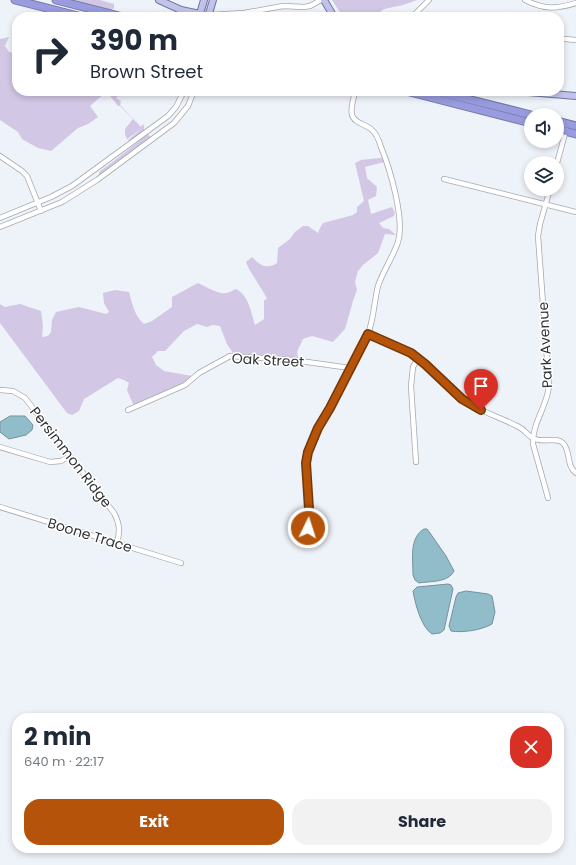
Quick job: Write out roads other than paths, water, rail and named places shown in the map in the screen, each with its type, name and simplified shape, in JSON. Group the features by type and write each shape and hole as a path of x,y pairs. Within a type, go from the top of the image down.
{"highway":[{"path":"15,0 62,12"},
{"path":"56,0 103,12"},
{"path":"426,96 524,121"},
{"path":"456,96 524,113"},
{"path":"566,128 576,126"},
{"path":"566,128 576,134"}],"main road":[{"path":"159,0 189,12"},
{"path":"201,12 204,0"},
{"path":"209,12 213,0"},
{"path":"324,0 331,12"},
{"path":"564,95 576,96"}],"street":[{"path":"250,12 283,6 310,6 321,0"},
{"path":"417,12 429,0"},
{"path":"526,0 542,7 551,8 576,3"},
{"path":"565,39 576,40"},
{"path":"0,218 38,203 77,183 162,121 176,107 182,96"},
{"path":"0,228 62,202 84,189 162,133 188,106 192,96"},
{"path":"308,528 309,509 306,463 308,452 318,428 330,408 368,334 372,323 378,286 398,240 398,210 392,182 377,136 370,128 356,121 352,117 351,112 354,96"},
{"path":"559,156 566,128"},
{"path":"0,156 25,174 30,182 41,211"},
{"path":"444,179 576,212"},
{"name":"Park Avenue","path":"548,196 538,236 549,386 546,401 533,431 539,467 548,498"},
{"path":"368,334 406,350 418,358 462,399 481,410 521,428 533,438 538,440 553,440 562,442 566,448 570,466 576,473"},
{"name":"Oak Street","path":"128,410 185,385 199,373 230,356 293,360 350,368"},
{"path":"416,462 411,386 413,367 418,358"},
{"name":"Persimmon Ridge","path":"0,390 13,391 25,398 70,456 118,520 119,532 117,543"},
{"path":"0,447 50,462 61,461 70,456"},
{"name":"Boone Trace","path":"0,507 181,563"}],"water":[{"path":"10,416 25,416 33,425 32,430 26,435 9,439 0,432 0,422"},
{"path":"424,529 427,529 430,533 446,556 454,571 448,578 419,583 415,580 413,575 414,543 419,533"},
{"path":"451,585 453,589 444,630 440,633 432,634 428,631 422,620 417,608 413,591 417,587"},
{"path":"466,591 488,594 492,596 495,612 492,624 483,628 461,632 451,631 449,626 456,597 458,593"}]}
